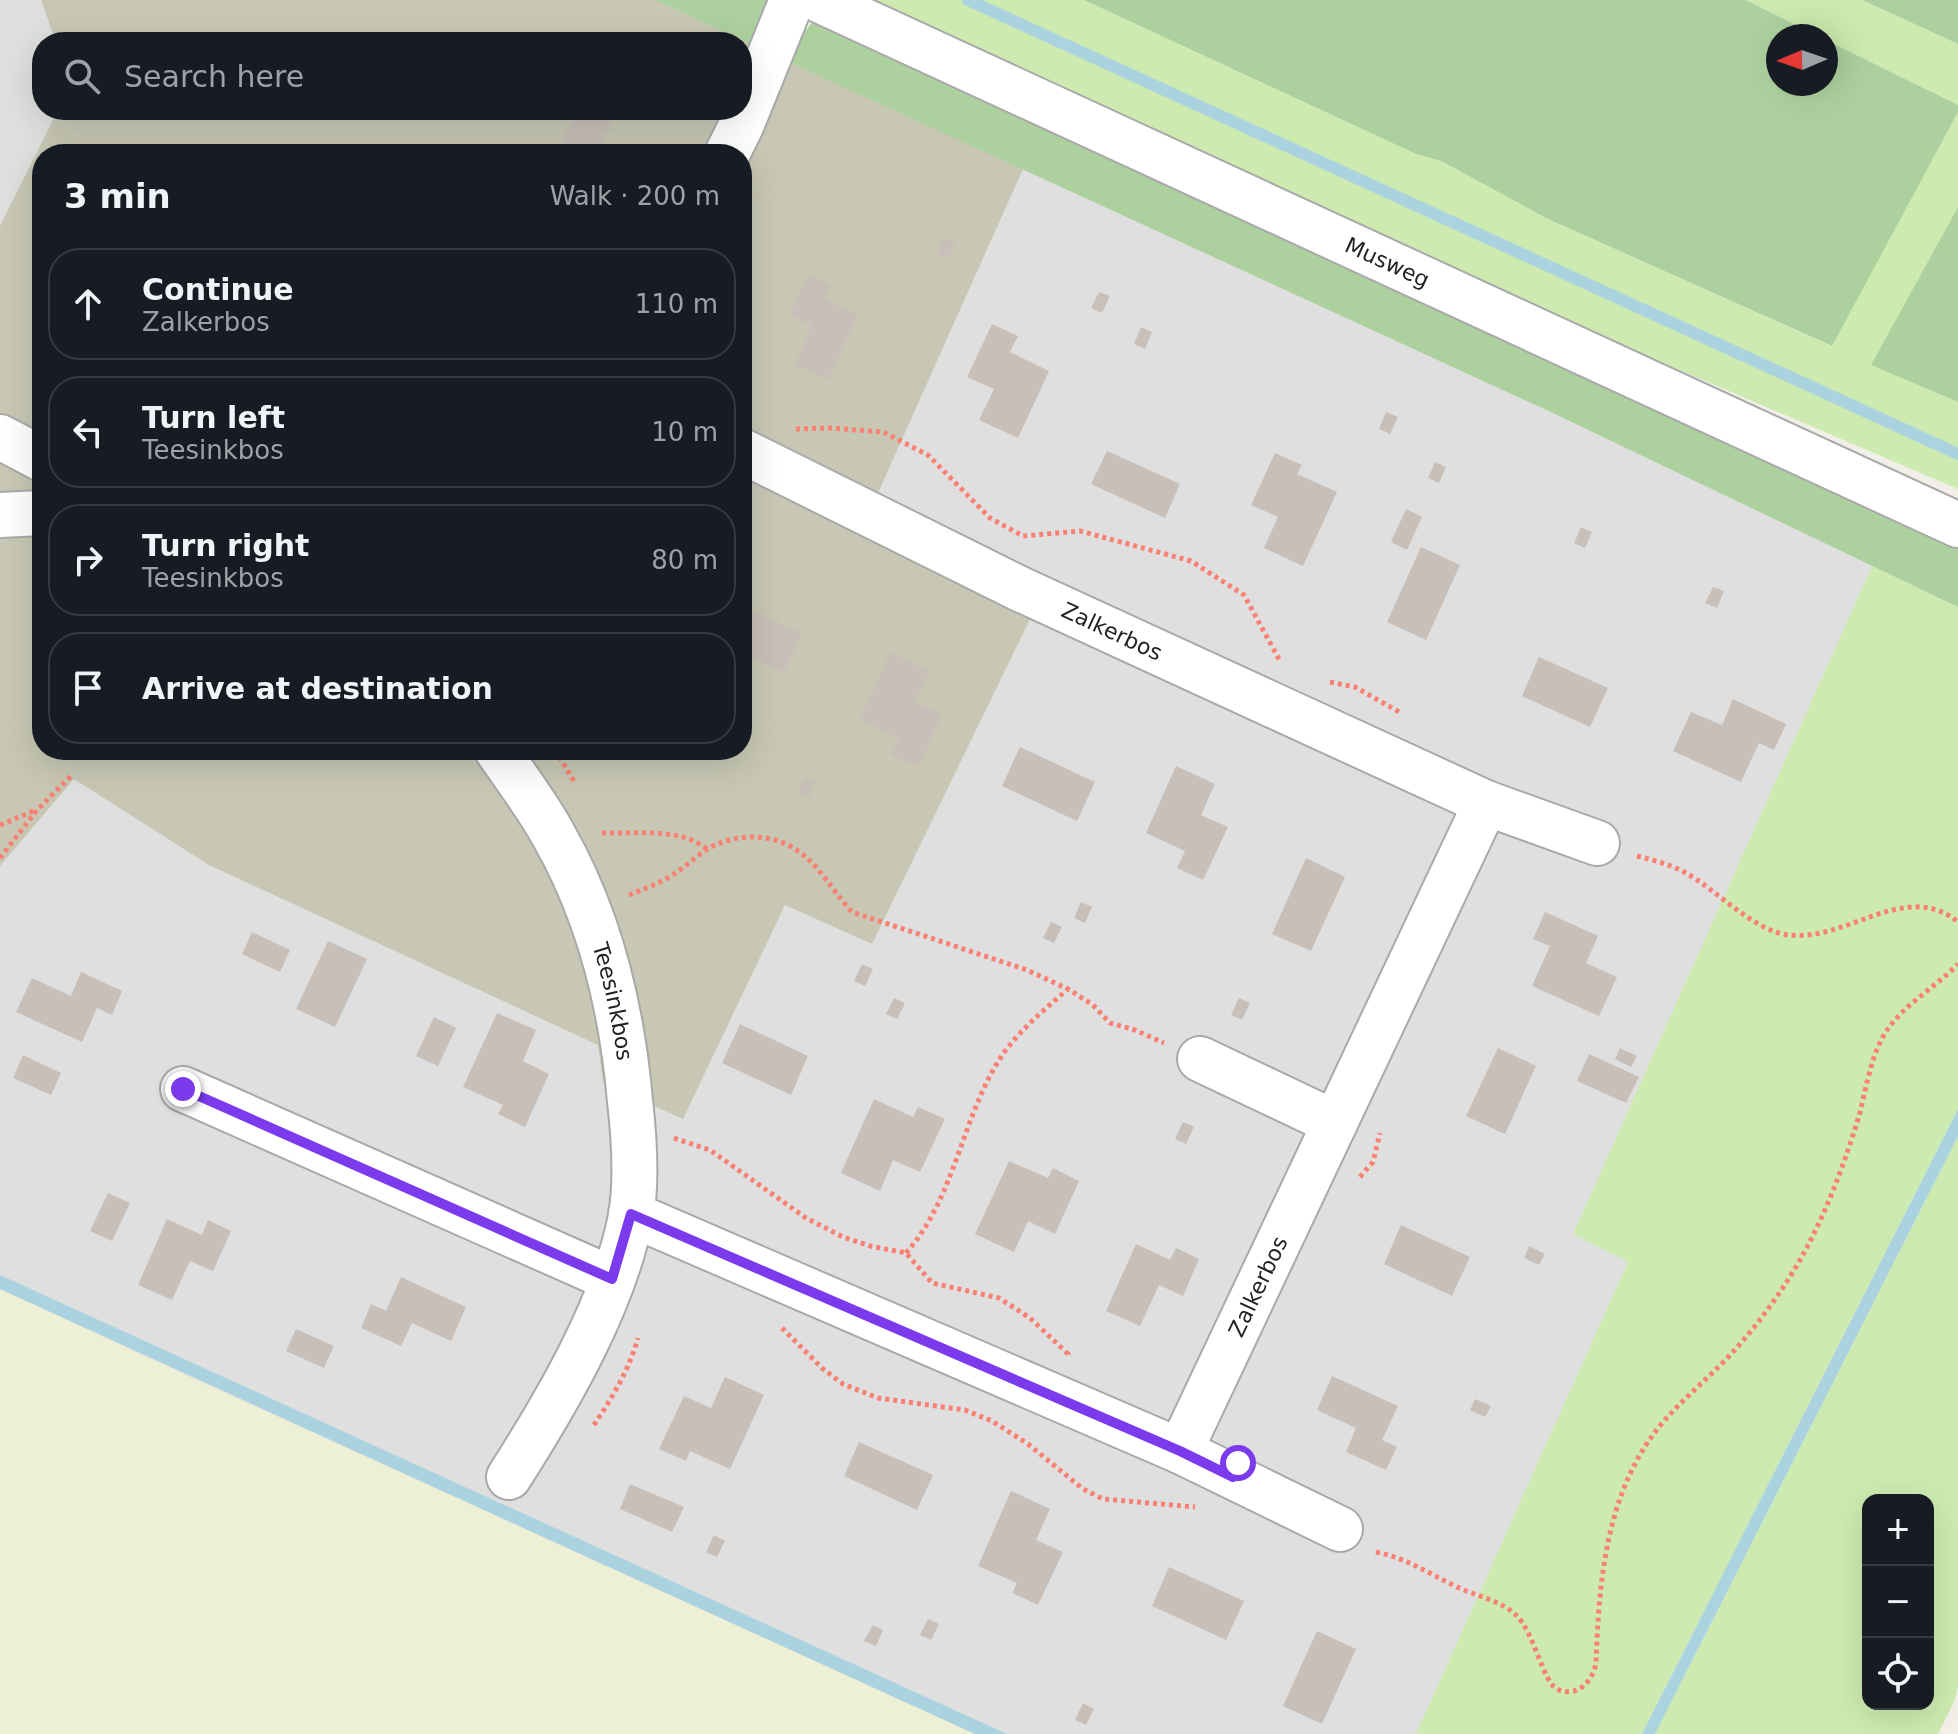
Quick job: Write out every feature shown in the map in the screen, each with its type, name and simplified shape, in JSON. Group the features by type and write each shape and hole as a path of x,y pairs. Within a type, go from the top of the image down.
{"street":[{"path":"752,99 792,0"},
{"name":"Musweg","path":"819,0 1958,525"},
{"path":"732,144 743,120"},
{"path":"0,437 32,454"},
{"name":"Zalkerbos","path":"752,456 1020,589 1486,803 1597,843"},
{"path":"0,515 32,513"},
{"name":"Teesinkbos","path":"504,760 554,836 600,939 625,1045 634,1137 631,1214 612,1279 586,1341 546,1418 509,1477"},
{"name":"Zalkerbos","path":"1180,1451 1486,803"},
{"path":"1200,1059 1335,1123"},
{"path":"183,1089 612,1279"},
{"path":"631,1214 1180,1451 1340,1529"}],"path":[{"path":"785,430 830,428 883,432 928,455 990,518 1023,536 1080,531 1191,561 1244,595 1282,664"},
{"path":"1329,682 1355,687 1412,720"},
{"path":"561,760 577,787"},
{"path":"0,858 37,810 71,776"},
{"path":"0,825 37,810"},
{"path":"596,821 607,846"},
{"path":"602,833 683,836 697,840 708,850"},
{"path":"629,895 659,883 716,845 761,836 781,841 799,851 816,867 832,891 852,912 1027,970 1068,989 1093,1005 1110,1023 1135,1030 1200,1059"},
{"path":"1597,843 1660,861 1684,872 1767,928 1787,935 1832,932 1914,905 1946,912 1958,922"},
{"path":"623,883 633,907"},
{"path":"1340,1529 1355,1547 1399,1557 1516,1615 1530,1633 1548,1680 1556,1688 1573,1690 1583,1687 1593,1678 1605,1554 1618,1504 1638,1458 1668,1417 1731,1353 1769,1306 1805,1252 1842,1171 1884,1035 1918,999 1958,964"},
{"path":"906,1253 917,1241 939,1201 1002,1056 1027,1026 1068,989"},
{"path":"1353,1184 1373,1162 1381,1128"},
{"path":"669,1148 670,1136 710,1150 806,1218 843,1237 906,1253 932,1283 999,1298 1030,1318 1068,1354 1036,1452"},
{"path":"778,1325 843,1384 878,1398 965,1410 992,1421 1072,1481 1103,1499 1195,1507 1223,1493 1233,1477"}],"shaded area":[{"path":"0,0 714,0 1958,575 1607,1734 0,1734"},
{"path":"41,0 655,0 725,32 52,32"},
{"path":"752,45 1023,169 860,533 1033,613 872,944 785,905 683,1119 603,1083 598,1045 209,865 74,779 0,866 0,226 32,162 32,760 752,760 752,144 41,144 53,120 752,120"},
{"path":"0,1289 173,1369 975,1734 0,1734"}],"green space":[{"path":"655,0 768,0 752,41 752,32 725,32"},
{"path":"870,0 1084,0 1416,154 1441,161 1548,219 1831,346 1958,112 1958,207 1872,365 1958,402 1958,489 1551,315"},
{"path":"1084,0 1746,0 1794,24 1766,24 1766,96 1838,96 1838,46 1958,105 1958,112 1832,346 1548,219 1441,161 1416,154"},
{"path":"1746,0 1862,0 1958,44 1958,105 1838,46 1838,24 1794,24"},
{"path":"1862,0 1958,0 1958,44"},
{"path":"818,15 1958,540 1958,607 1555,414 789,62 803,34"},
{"path":"1958,207 1958,402 1871,365"},
{"path":"1872,566 1958,607 1958,1109 1642,1734 1416,1734 1628,1262 1573,1234"},
{"path":"1958,1136 1958,1687 1938,1734 1655,1734"}],"water":[{"path":"1958,1109 1958,1136 1655,1734 1642,1734"},
{"path":"0,1275 1007,1734 975,1734 0,1289"}],"building":[{"path":"572,120 612,121 602,144 561,144"},
{"path":"944,237 955,243 948,259 937,254"},
{"path":"808,274 831,284 825,299 858,314 828,380 795,365 812,325 789,315"},
{"path":"1099,292 1110,296 1102,313 1091,308"},
{"path":"992,324 1018,336 1010,352 1049,371 1018,438 979,420 994,389 967,377"},
{"path":"1141,327 1152,332 1145,349 1134,344"},
{"path":"1386,412 1398,417 1390,434 1379,429"},
{"path":"1107,451 1180,484 1165,518 1091,484"},
{"path":"1275,453 1302,465 1297,474 1337,492 1303,566 1264,548 1278,517 1251,505"},
{"path":"1435,462 1446,467 1439,483 1428,478"},
{"path":"1406,509 1422,517 1407,550 1391,542"},
{"path":"1581,527 1592,532 1585,548 1574,543"},
{"path":"1421,547 1460,565 1426,640 1387,622"},
{"path":"1713,587 1724,591 1717,608 1705,603"},
{"path":"752,610 802,633 784,672 752,658"},
{"path":"890,653 930,671 915,702 942,714 918,767 891,755 899,738 860,720"},
{"path":"1539,657 1608,688 1590,727 1522,696"},
{"path":"1733,699 1786,724 1774,750 1759,743 1741,782 1673,751 1691,712 1722,725"},
{"path":"1020,747 1095,782 1077,821 1002,786"},
{"path":"1176,766 1215,784 1201,815 1228,827 1203,880 1177,868 1185,851 1146,833"},
{"path":"804,777 815,782 808,799 797,794"},
{"path":"1306,858 1345,877 1311,951 1272,934"},
{"path":"1081,902 1092,907 1085,923 1074,918"},
{"path":"1545,912 1598,936 1586,963 1617,977 1599,1016 1532,986 1550,946 1533,939"},
{"path":"1051,922 1062,927 1054,943 1043,938"},
{"path":"252,932 290,950 280,972 242,954"},
{"path":"328,941 367,959 335,1027 296,1009"},
{"path":"862,964 873,969 865,986 854,981"},
{"path":"81,972 122,991 112,1015 97,1008 82,1042 16,1012 32,978 71,996"},
{"path":"894,998 905,1003 897,1019 886,1014"},
{"path":"1239,998 1250,1003 1242,1020 1231,1015"},
{"path":"497,1013 536,1030 523,1061 549,1074 525,1127 498,1114 503,1105 463,1087"},
{"path":"434,1017 456,1028 438,1066 416,1056"},
{"path":"740,1024 808,1056 791,1095 722,1063"},
{"path":"1498,1048 1536,1066 1505,1134 1466,1116"},
{"path":"1620,1048 1637,1056 1631,1067 1615,1059"},
{"path":"1589,1054 1639,1077 1626,1103 1577,1081"},
{"path":"23,1055 61,1073 51,1095 13,1078"},
{"path":"874,1099 913,1117 918,1107 945,1119 920,1172 893,1160 880,1191 841,1173"},
{"path":"1183,1122 1194,1127 1186,1144 1175,1139"},
{"path":"1009,1161 1048,1178 1053,1168 1079,1181 1055,1234 1028,1221 1014,1252 975,1234"},
{"path":"108,1193 130,1203 112,1241 90,1231"},
{"path":"167,1219 202,1235 208,1220 231,1231 213,1271 190,1261 172,1300 138,1285"},
{"path":"1401,1225 1470,1257 1452,1296 1384,1264"},
{"path":"1136,1244 1170,1260 1176,1248 1199,1259 1183,1296 1159,1285 1140,1326 1106,1311"},
{"path":"1529,1246 1545,1254 1539,1265 1524,1258"},
{"path":"401,1277 466,1307 451,1341 412,1323 401,1346 361,1328 371,1304 386,1311"},
{"path":"296,1329 334,1346 324,1368 286,1351"},
{"path":"1332,1376 1398,1406 1382,1440 1397,1447 1386,1470 1346,1452 1356,1428 1317,1410"},
{"path":"725,1377 764,1395 730,1469 690,1451 686,1461 659,1449 684,1396 711,1408"},
{"path":"1475,1399 1491,1406 1485,1417 1470,1410"},
{"path":"859,1442 933,1475 917,1510 844,1476"},
{"path":"630,1484 684,1507 672,1532 620,1509"},
{"path":"1011,1491 1050,1509 1036,1540 1063,1552 1038,1605 1012,1593 1017,1583 978,1566"},
{"path":"714,1535 725,1541 717,1557 706,1552"},
{"path":"1169,1567 1244,1601 1226,1640 1152,1606"},
{"path":"928,1619 939,1624 931,1640 920,1635"},
{"path":"873,1625 883,1630 876,1646 864,1641"},
{"path":"1317,1631 1356,1649 1322,1724 1283,1706"},
{"path":"1083,1703 1094,1709 1086,1725 1075,1720"}],"waterway":[{"path":"968,0 1958,454"}],"route":[{"path":"183,1089 612,1279 631,1214 1180,1451 1233,1477 1238,1463"}]}
